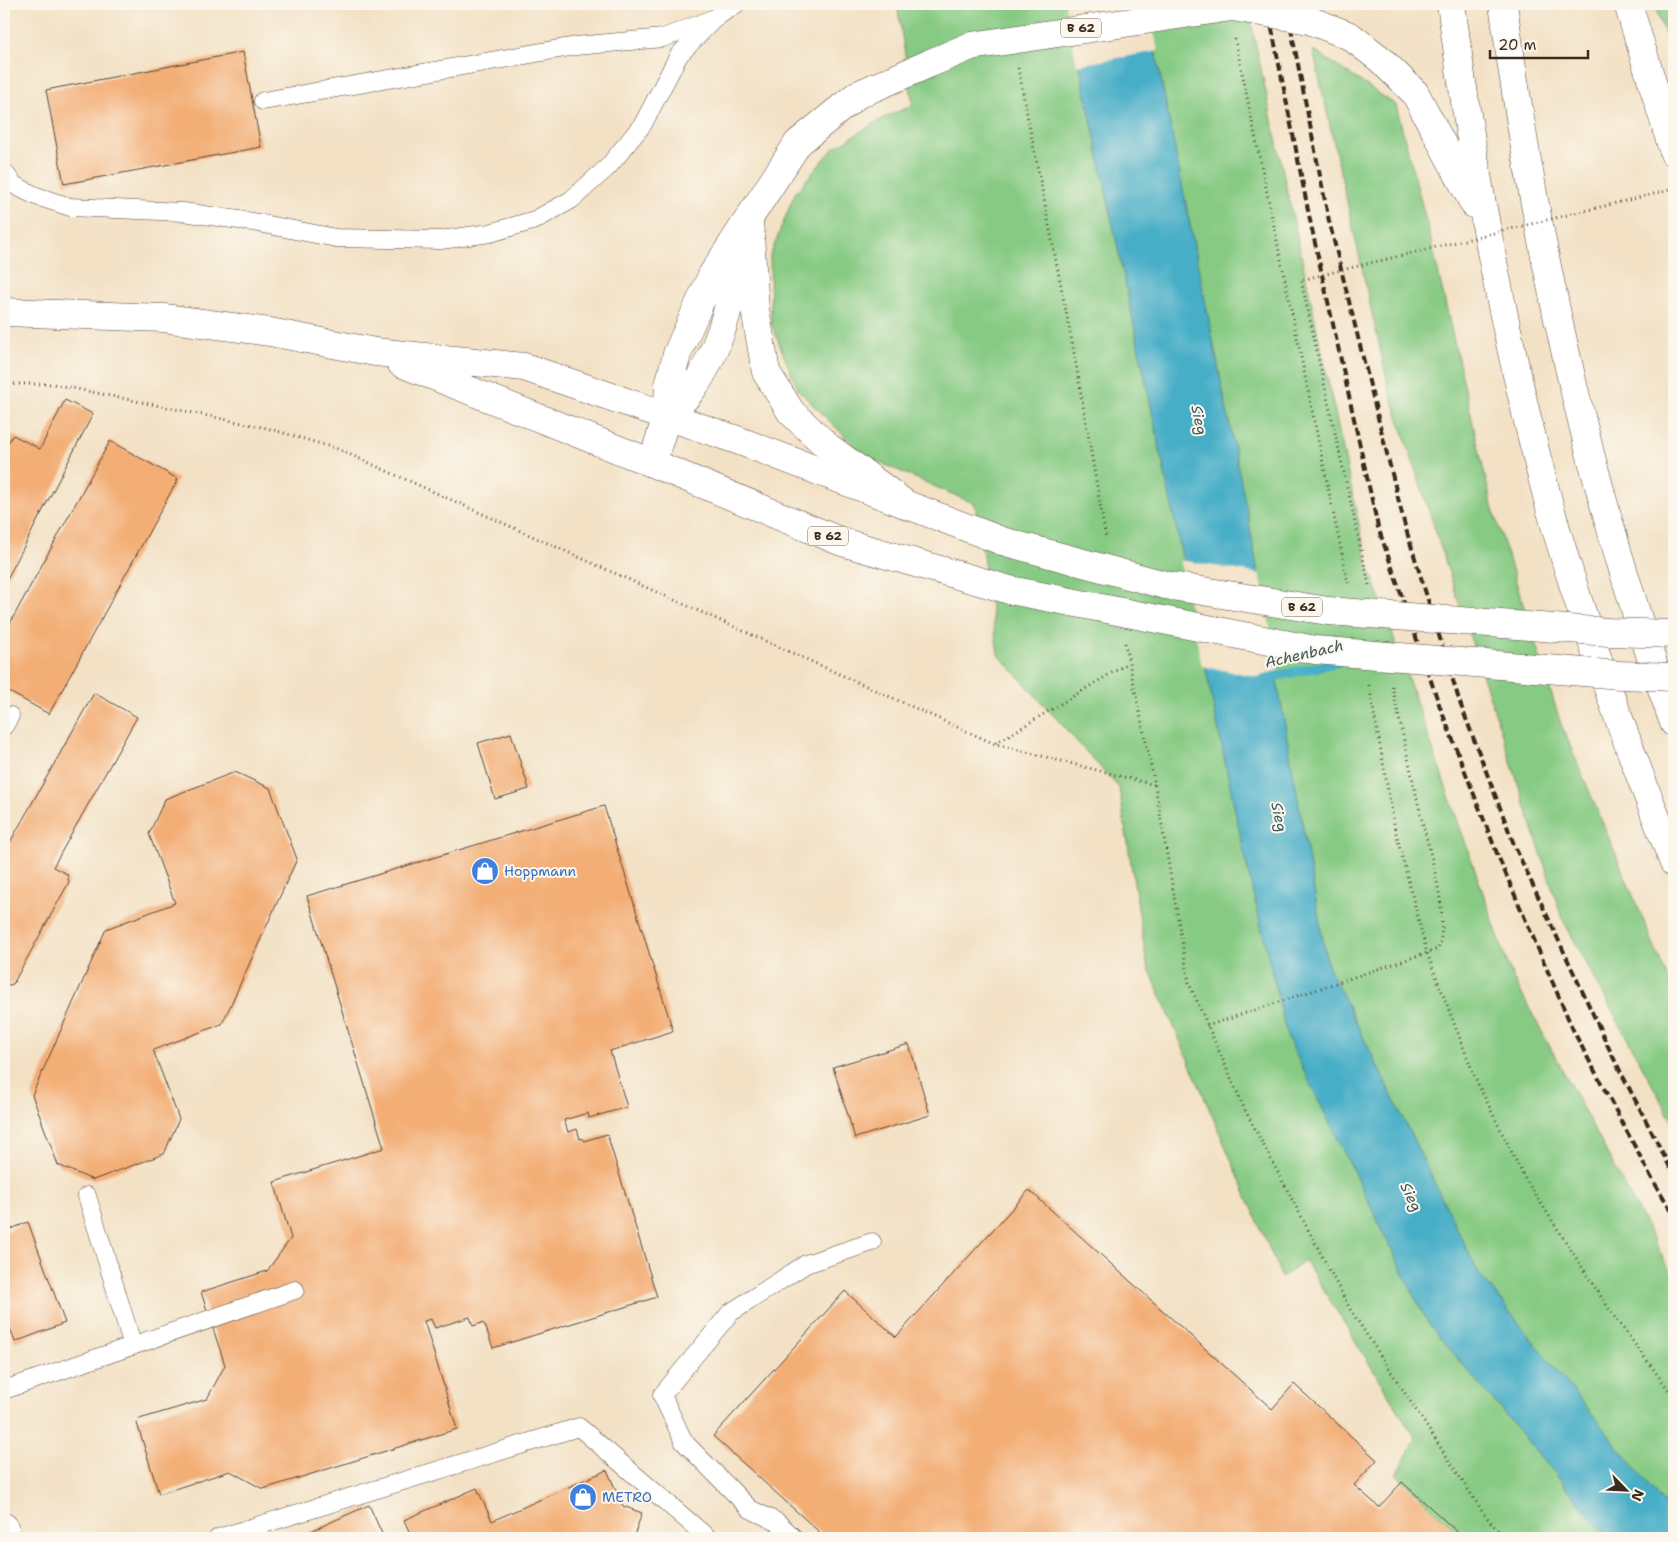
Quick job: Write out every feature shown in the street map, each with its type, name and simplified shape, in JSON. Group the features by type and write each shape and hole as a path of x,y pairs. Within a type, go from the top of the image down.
{"main road":[{"name":"B 62","path":"1451,4 1463,97 1486,227 1522,395 1550,505 1592,645 1638,772 1674,863"},
{"path":"1503,4 1516,104 1529,176 1572,386 1601,497 1647,649 1674,723"},
{"path":"1628,4 1674,153"},
{"name":"B 62","path":"1486,227 1415,93 1380,59 1350,36 1309,20 1234,14 970,46 857,95 798,143 749,220 727,316 712,357 690,392 667,416 652,463 842,542 1010,590 1315,650 1620,676 1674,677"},
{"name":"B 62","path":"749,220 755,309 766,372 791,412 828,447 908,506"},
{"path":"4,312 164,318 270,332 374,352 524,367 667,416"},
{"path":"374,352 652,463"},
{"name":"B 62","path":"667,416 737,440 1002,540 1165,585 1328,611 1608,632 1674,634"},
{"path":"4,1527 8,1538"}],"lane":[{"path":"4,172 14,185 36,196 70,207 183,212 253,222 336,238 441,240 490,233 535,220 550,212 571,200 608,167 643,124 679,55 715,18 736,4"},
{"path":"263,102 576,46 663,38 715,18"},
{"path":"87,1196 134,1346"},
{"path":"794,1538 777,1522 750,1509 684,1442 662,1395 730,1313 806,1264 872,1242"},
{"path":"4,1390 295,1290"},
{"path":"218,1538 579,1427 708,1538"}],"path":[{"path":"1234,14 1349,588"},
{"path":"1017,63 1073,347 1108,548"},
{"path":"1370,589 1301,280 1674,189"},
{"path":"4,384 53,384 266,428 338,449 995,744 1155,784"},
{"path":"1123,634 1155,784 1189,983 1207,1026 1248,1116 1350,1309 1484,1514 1504,1538"},
{"path":"995,744 1128,662"},
{"path":"1367,676 1394,829 1427,953 1476,1080 1524,1176 1611,1312 1674,1397"},
{"path":"1207,1026 1438,949 1442,939 1442,914 1390,676"}],"green space":[{"path":"897,4 1067,4 1247,867 1287,1036 1428,1323 1609,1538 1464,1538 1396,1474 1416,1439 1305,1260 1282,1278 1147,964 1119,788 998,654 975,504 865,456 798,390 771,323 770,256 795,193 834,148 883,118 913,105"},
{"path":"1146,4 1247,4 1367,561 1512,976 1674,1278 1674,1516 1479,1274 1327,963 1248,517"},
{"path":"1654,4 1674,4 1674,59"},
{"path":"1313,50 1396,105 1428,228 1492,506 1561,724 1674,993 1674,1125 1562,918 1389,389"}],"water":[{"name":"Sieg","path":"1067,4 1146,4 1248,517 1327,963 1479,1274 1674,1516 1674,1538 1609,1538 1428,1323 1287,1036 1247,867"}],"pier":[{"path":"1065,4 1148,4 1158,51 1077,65"},
{"path":"1180,560 1260,574 1280,681 1202,666"}],"building":[{"path":"243,52 261,147 64,184 46,90"},
{"path":"65,400 93,414 4,585 4,449 13,435 40,449"},
{"path":"110,441 178,479 49,714 4,689 4,634"},
{"path":"94,693 137,717 53,867 67,874 69,882 13,984 4,986 4,853"},
{"path":"511,733 529,789 495,799 478,743"},
{"path":"235,772 270,788 297,859 222,1024 153,1050 179,1119 164,1154 93,1180 58,1165 32,1095 106,929 175,903 149,834 165,799"},
{"path":"604,806 673,1031 610,1051 627,1107 589,1118 588,1113 564,1120 568,1132 577,1129 580,1139 582,1138 584,1141 607,1134 657,1297 493,1348 485,1325 482,1323 473,1326 470,1317 435,1328 431,1319 424,1321 457,1429 263,1489 230,1471 159,1494 136,1420 207,1399 225,1365 201,1292 267,1271 291,1238 274,1182 384,1148 307,896"},
{"path":"909,1044 930,1115 855,1138 833,1067"},
{"path":"1029,1190 1272,1409 1294,1384 1377,1460 1354,1485 1379,1507 1402,1482 1464,1538 826,1538 713,1436 845,1291 896,1337"},
{"path":"28,1222 65,1323 15,1342 4,1312 4,1232"},
{"name":"METRO","path":"607,1470 623,1506 642,1513 635,1533 637,1538 412,1538 404,1520 477,1488 492,1521"},
{"path":"369,1505 384,1538 312,1538 309,1532"}],"waterway":[{"name":"Achenbach","path":"1264,679 1338,662"}],"railway":[{"path":"1267,4 1311,225 1378,527 1440,707 1498,856 1574,1032 1651,1177 1674,1215"},
{"path":"1286,4 1329,221 1405,526 1460,703 1515,847 1613,1057 1674,1175"}],"place":[{"name":"Hoppmann","path":"485,871"},
{"name":"METRO","path":"583,1497"}]}
